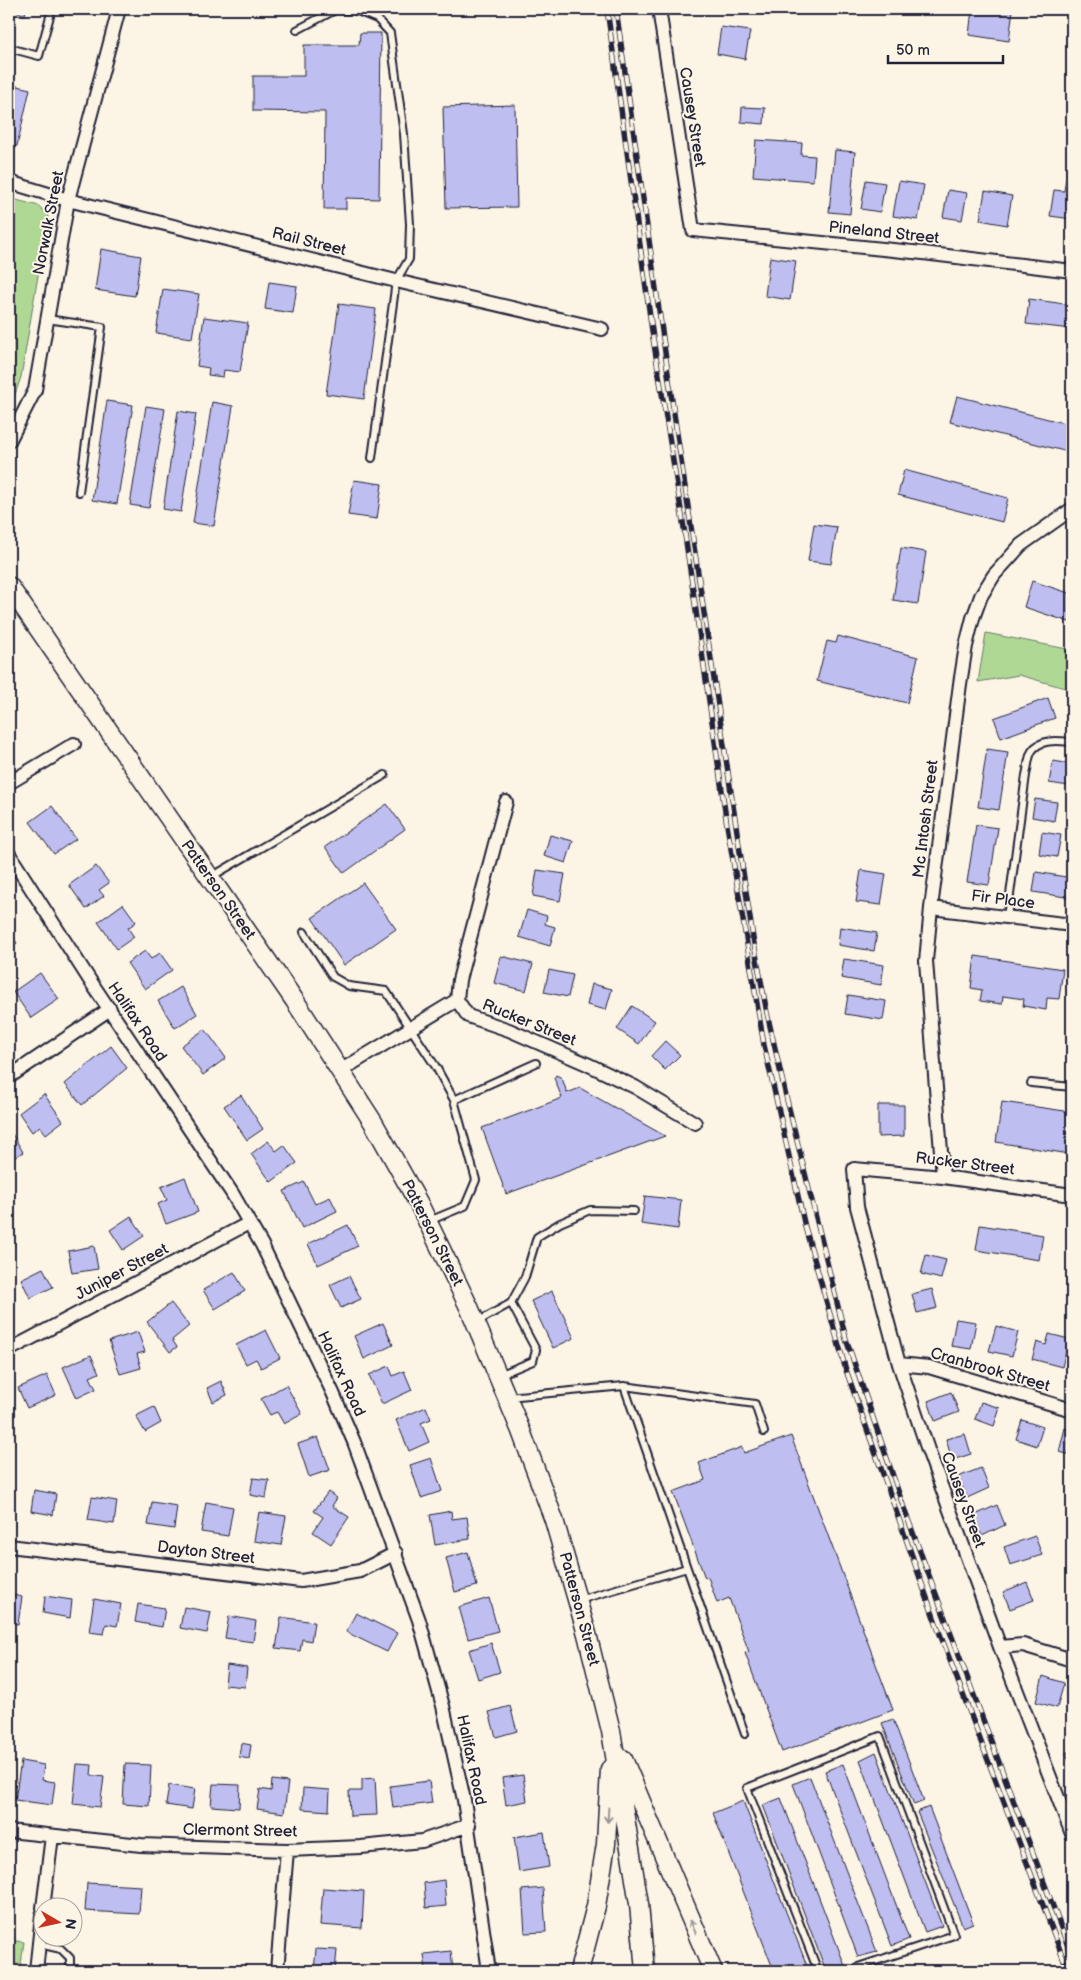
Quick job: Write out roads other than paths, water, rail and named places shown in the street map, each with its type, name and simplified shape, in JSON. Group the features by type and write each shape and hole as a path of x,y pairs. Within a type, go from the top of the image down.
{"main road":[{"name":"Patterson Street","path":"9,586 294,1001 373,1122 428,1221 476,1323 554,1520 611,1731 639,1904 645,1971"},
{"path":"579,1971 596,1906 606,1844 611,1731"},
{"path":"611,1731 663,1858 713,1971"}],"street":[{"name":"Norwalk Street","path":"9,441 35,390 68,200 119,9"},
{"name":"Causey Street","path":"660,9 693,230"},
{"name":"Rail Street","path":"9,182 68,200 602,329"},
{"name":"Pineland Street","path":"693,230 923,253 1072,271"},
{"name":"Mc Intosh Street","path":"943,1177 926,961 930,908 960,684 972,618 981,596 994,575 1021,545 1072,509"},
{"path":"9,783 74,744"},
{"path":"340,1072 457,1000 459,980 506,802"},
{"name":"Halifax Road","path":"9,854 232,1193 249,1222 334,1393 396,1553 419,1620 443,1706 468,1825 489,1971"},
{"name":"Fir Place","path":"930,908 1072,925"},
{"name":"Rucker Street","path":"457,1000 468,1016 509,1030 586,1064 634,1087 695,1123"},
{"path":"9,1077 110,1009"},
{"name":"Causey Street","path":"854,1168 857,1207 899,1364 928,1450 1000,1647 1072,1834"},
{"name":"Rucker Street","path":"854,1168 943,1177 1072,1195"},
{"name":"Juniper Street","path":"9,1350 249,1222"},
{"name":"Cranbrook Street","path":"899,1364 929,1367 1072,1410"},
{"name":"Dayton Street","path":"9,1546 301,1581 360,1571 396,1553"},
{"path":"1000,1647 1024,1645 1072,1660"},
{"name":"Clermont Street","path":"9,1831 141,1845 286,1850 361,1847 422,1841 468,1825"},
{"path":"44,1898 52,1836"},
{"path":"277,1971 286,1850"},
{"path":"36,1971 39,1948"}],"lane":[{"path":"9,48 38,56 52,9"},
{"path":"297,30 335,10 355,10 377,19 390,33 404,134 410,224 409,259 396,280 372,458"},
{"path":"48,319 102,328 80,492"},
{"path":"1008,917 1026,774 1032,752 1040,744 1058,741 1072,742"},
{"path":"210,878 385,775"},
{"path":"304,932 333,977 349,986 386,991 436,1067 454,1100 476,1180 465,1206 428,1221"},
{"path":"454,1100 536,1063"},
{"path":"1031,1083 1072,1087"},
{"path":"476,1323 512,1303 525,1278 536,1237 560,1223 590,1210 634,1212"},
{"path":"498,1375 533,1361 536,1350 512,1303"},
{"path":"507,1398 624,1386 755,1404 764,1432"},
{"path":"624,1386 745,1734"},
{"path":"577,1601 687,1568"},
{"path":"818,1971 747,1788 880,1736 954,1935 858,1967 859,1971"},
{"path":"57,1948 61,1949 70,1958 70,1971"}],"railway":[{"path":"607,9 653,338 684,528 727,825 764,1045 805,1227 846,1370 937,1626 1068,1971"},
{"path":"616,9 670,387 753,938 767,1013 785,1092 846,1339 906,1514 1072,1957"}]}
